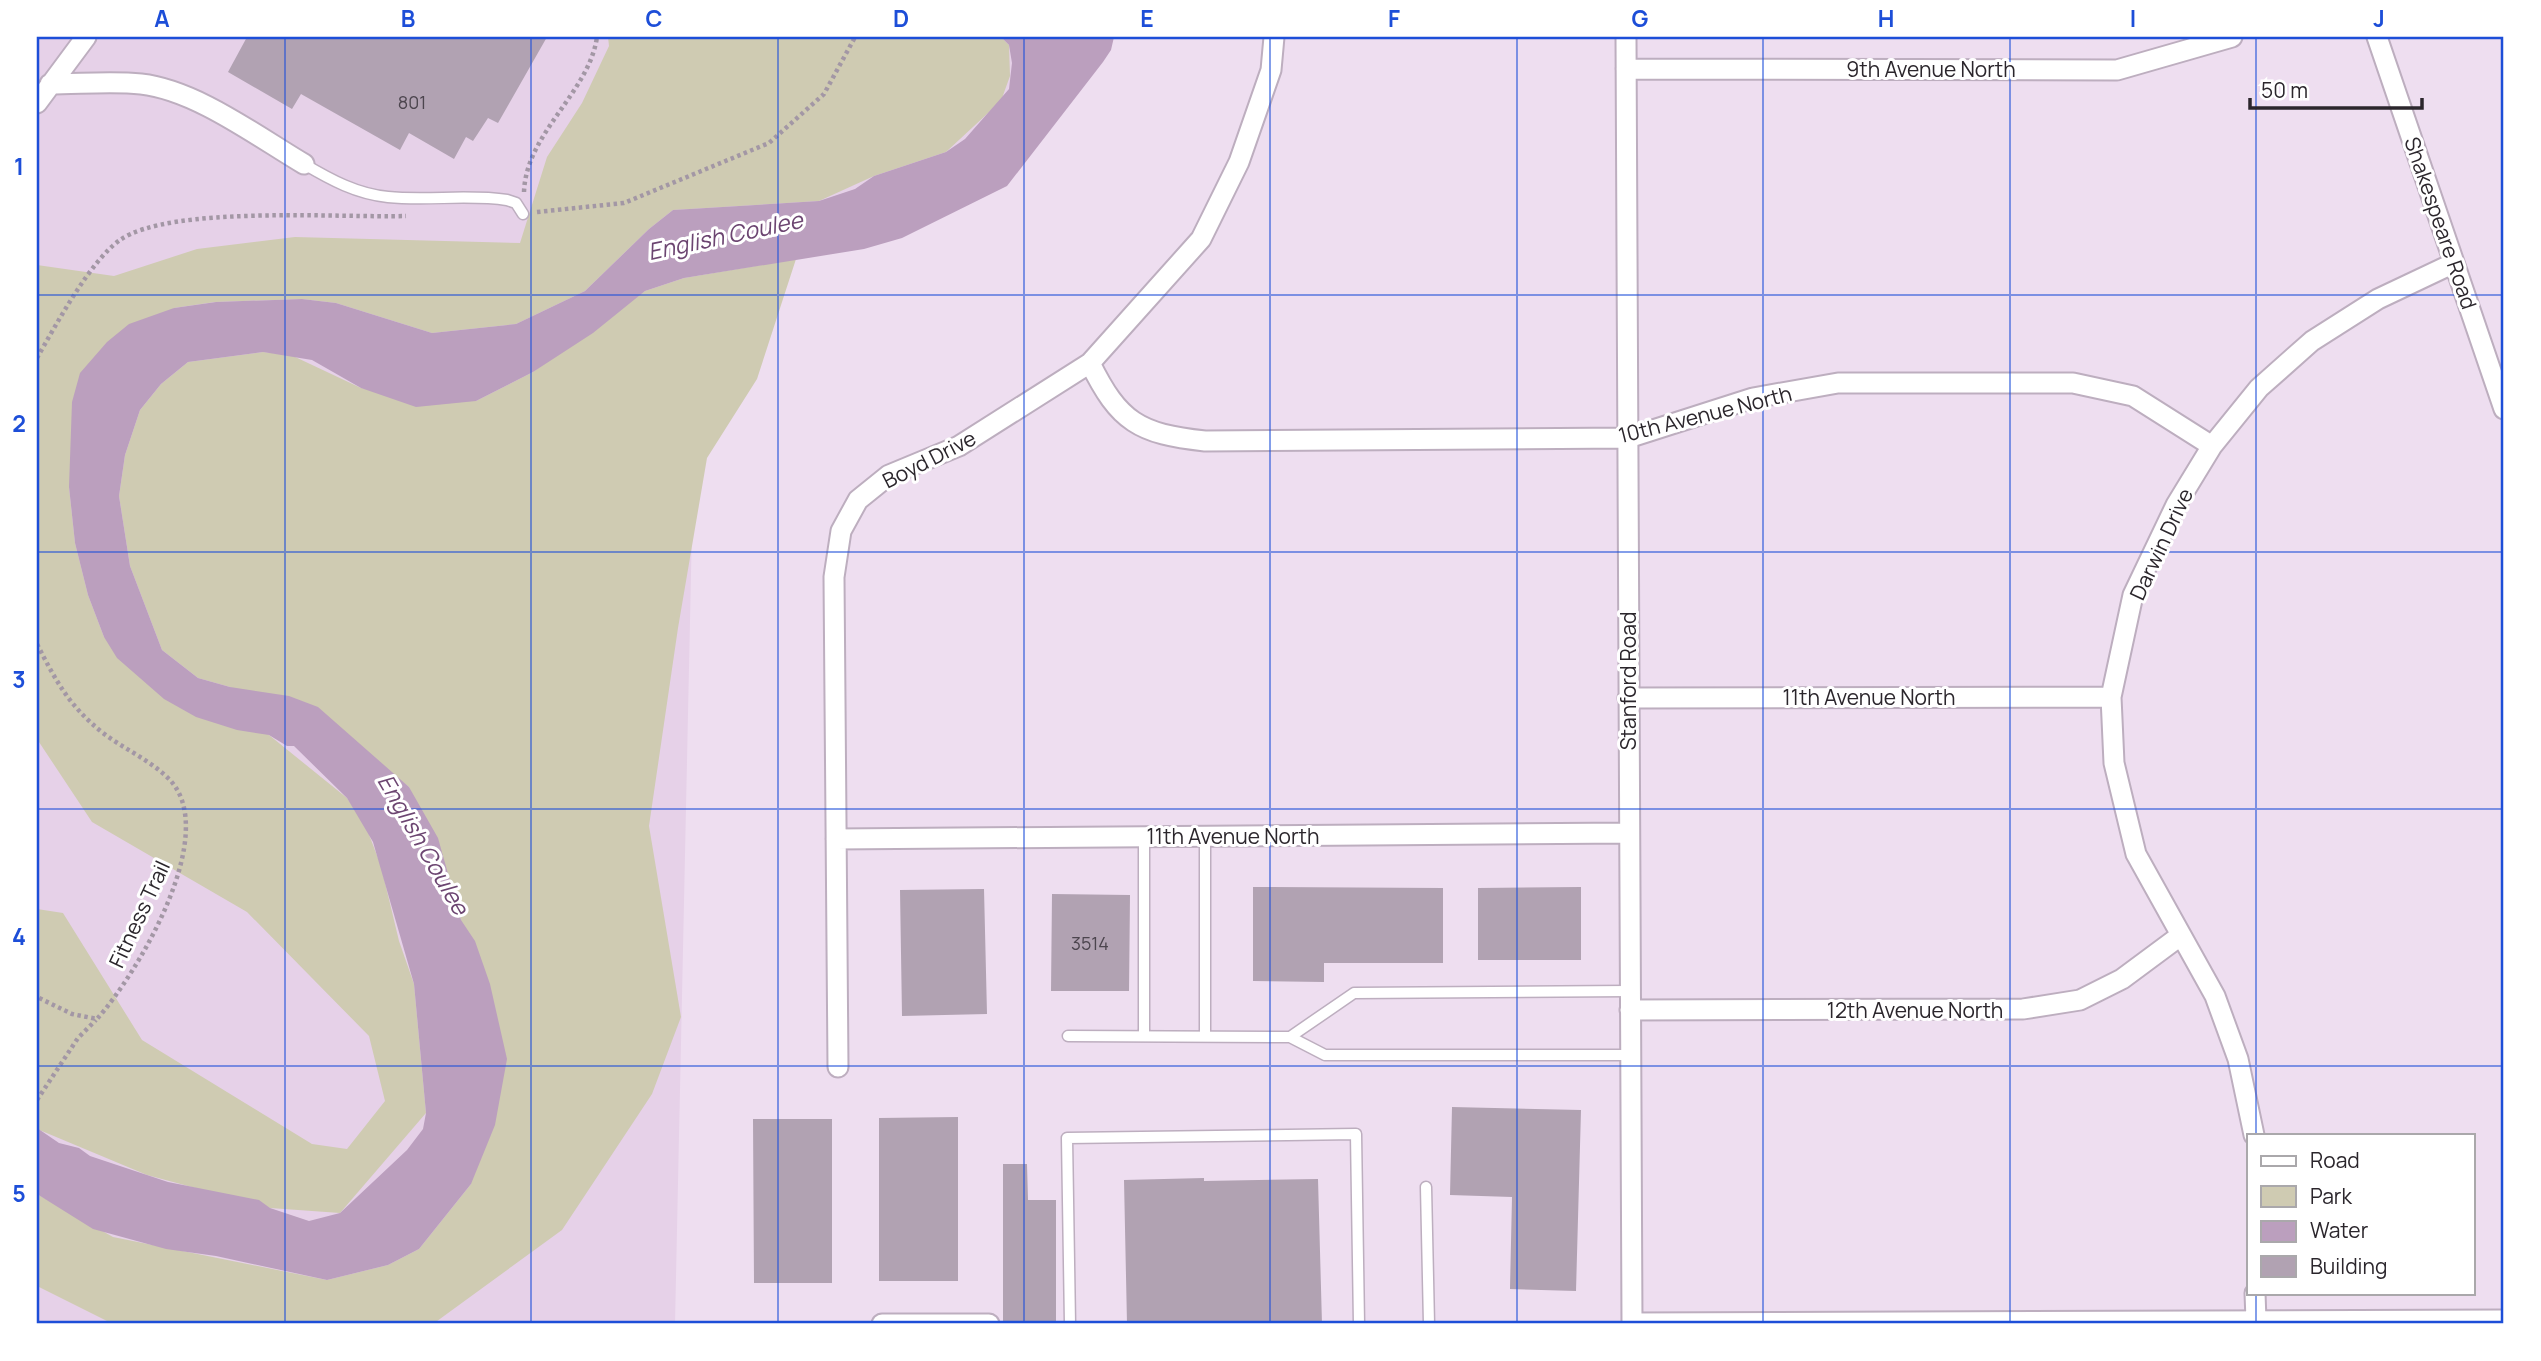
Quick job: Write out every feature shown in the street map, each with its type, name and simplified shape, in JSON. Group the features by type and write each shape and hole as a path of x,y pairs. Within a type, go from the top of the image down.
{"street":[{"path":"37,103 86,37"},
{"name":"Boyd Drive","path":"838,1067 834,577 841,531 858,500 889,475 959,446 1090,363 1201,239 1239,162 1270,69 1274,37"},
{"name":"Stanford Road","path":"1626,37 1632,1323"},
{"name":"9th Avenue North","path":"1626,69 2117,70 2232,37"},
{"name":"Shakespeare Road","path":"2377,37 2504,409"},
{"path":"50,84 144,84 202,104 304,164"},
{"name":"Darwin Drive","path":"2254,1134 2238,1059 2216,996 2136,854 2114,763 2111,697 2133,595 2176,505 2212,446 2259,388 2312,341 2378,299 2454,263"},
{"name":"10th Avenue North","path":"1090,363 1107,397 1131,422 1168,437 1205,441 1628,438 1753,398 1838,383 2073,383 2133,396 2212,446"},
{"name":"11th Avenue North","path":"1628,698 2111,697"},
{"name":"11th Avenue North","path":"836,839 1629,833"},
{"name":"12th Avenue North","path":"1630,1000 2024,1009 2080,1000 2122,979 2180,936"},
{"path":"2255,1294 2256,1320"},
{"path":"1632,1323 2504,1320"},
{"path":"882,1324 989,1324"}],"lane":[{"path":"304,164 336,183 361,192 388,197 495,198 516,203 523,214"},
{"path":"1143,1036 1144,836"},
{"path":"1205,836 1205,1037"},
{"path":"1290,1037 1354,993 1630,1000"},
{"path":"1068,1036 1290,1037 1325,1055 1630,1055"},
{"path":"1070,1324 1067,1138 1356,1134 1359,1324"},
{"path":"1426,1187 1429,1324"}],"path":[{"path":"523,214 524,186 534,156 587,68 597,37"},
{"name":"Fitness Trail","path":"37,644 64,695 103,733 170,780 185,803 187,834 178,878 142,953 97,1019 78,1038 38,1098"},
{"path":"37,997 72,1014 97,1019"}],"shaded area":[{"path":"37,37 1039,37 999,139 698,246 675,1324 37,1324"}],"green space":[{"path":"608,37 1001,37 1009,45 1010,76 1001,101 946,152 874,176 819,201 673,210 649,229 585,291 516,324 432,333 336,303 302,299 215,302 174,308 69,487 75,543 88,595 104,637 269,735 347,798 365,824 381,866 399,941 414,984 426,1113 340,1213 270,1208 147,1175 37,1129 37,909 63,913 142,1040 312,1144 347,1149 385,1101 369,1036 247,912 92,822 37,739 37,265 114,276 197,249 295,237 520,243 547,157 582,103 609,46"},
{"path":"796,259 757,379 707,458 678,628 649,826 681,1017 652,1094 562,1230 433,1324 113,1324 37,1286 37,1194 113,1237 327,1280 388,1265 419,1249 471,1184 461,920 409,787 373,759 230,687 198,678 162,650 130,566 119,496 125,455 140,410 161,384 188,362 263,352 291,355 361,388 476,401 533,372 645,291 684,278"}],"water":[{"name":"English Coulee","path":"1001,37 1114,37 1111,50 1103,62 1007,186 902,238 864,249 684,278 645,291 593,333 533,372 476,401 416,407 361,388 312,360 263,352 188,362 161,384 140,410 125,455 119,496 130,566 162,650 198,678 230,687 289,696 318,707 409,787 438,838 461,920 475,941 490,984 507,1059 495,1125 471,1184 419,1249 388,1265 327,1280 216,1256 166,1249 93,1229 37,1194 37,1128 59,1143 79,1148 90,1156 168,1182 259,1200 270,1208 309,1221 340,1213 407,1150 423,1129 426,1113 414,984 373,842 347,798 294,746 287,746 269,735 237,730 196,717 164,699 117,658 104,637 88,595 75,543 69,487 72,402 80,373 107,342 129,324 174,308 216,302 302,299 336,303 432,333 516,324 585,291 649,229 673,210 819,201 855,189 874,176 946,152 965,139 1009,89 1012,63 1009,45"}],"building":[{"path":"247,37 547,37 498,123 488,118 473,141 466,137 454,159 409,133 400,150 301,94 292,109 228,72"},
{"path":"1253,887 1443,888 1443,963 1324,963 1324,982 1253,981"},
{"path":"1581,887 1581,960 1478,960 1478,888"},
{"path":"984,889 987,1014 902,1016 900,890"},
{"path":"1052,894 1130,895 1129,991 1051,991"},
{"path":"1452,1107 1581,1110 1576,1291 1510,1289 1512,1197 1450,1195"},
{"path":"958,1117 958,1281 879,1281 879,1118"},
{"path":"753,1119 832,1119 832,1283 754,1283"},
{"path":"1003,1164 1027,1164 1028,1200 1056,1200 1056,1324 1003,1324"},
{"path":"1204,1178 1204,1181 1318,1179 1322,1324 1127,1324 1124,1180"}]}
